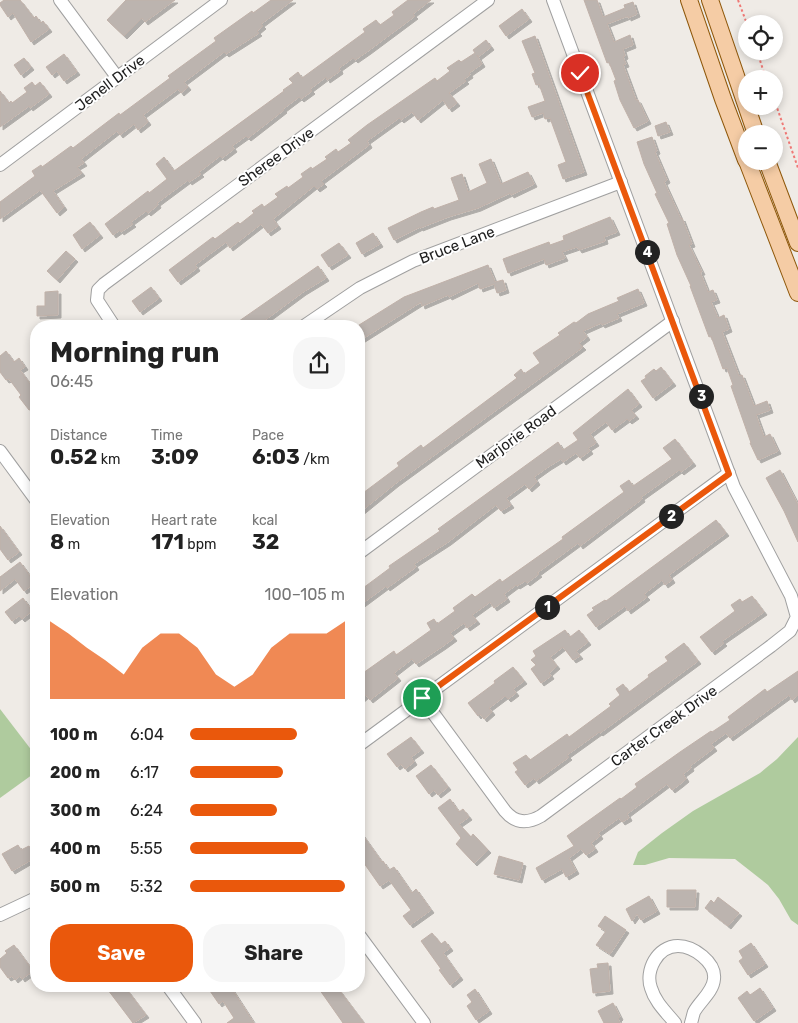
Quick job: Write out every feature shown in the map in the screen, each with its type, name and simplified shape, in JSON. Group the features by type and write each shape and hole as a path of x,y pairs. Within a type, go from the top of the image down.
{"main road":[{"path":"689,0 738,139"},
{"path":"710,0 753,125"},
{"path":"750,170 798,292"},
{"path":"770,170 798,243"}],"street":[{"path":"60,0 117,77"},
{"name":"Jenell Drive","path":"0,165 220,0"},
{"name":"Sheree Drive","path":"110,320 97,300 98,290 104,284 488,0"},
{"name":"Carter Creek Drive","path":"422,698 508,815 525,822 540,816 772,646 793,628 798,617 794,603 740,500 729,474 553,0"},
{"name":"Bruce Lane","path":"313,320 360,288 413,261 621,182"},
{"name":"Marjorie Road","path":"365,549 673,321"},
{"path":"0,451 30,492"},
{"path":"365,741 729,474"},
{"path":"0,915 30,901"},
{"path":"365,943 424,1023"},
{"path":"675,1023 655,998 650,987 649,975 651,966 663,951 677,946 685,947 702,955 714,972 714,980 709,991 694,1012 691,1023"},
{"path":"172,992 195,1023"}],"path":[{"path":"738,0 744,15"},
{"path":"780,115 798,168"}],"green space":[{"path":"0,709 30,748 30,776 0,798"},
{"path":"798,737 798,925 791,920 779,899 768,885 735,859 669,858 645,865 633,865 638,852 662,833 693,811 760,773 777,759"}],"building":[{"path":"4,0 20,0 34,18 36,16 41,23 43,21 49,29 31,42 13,13 8,17 0,5"},
{"path":"126,0 175,0 145,22 142,18 124,36 107,20"},
{"path":"271,0 293,0 261,24 263,26 257,31 259,33 226,54 224,52 184,82 188,87 181,93 178,89 143,115 148,122 138,130 134,124 120,135 117,131 81,159 84,163 77,167 82,173 53,191 64,207 57,213 40,190 0,219 0,202 35,176 32,171 41,165 42,167 71,146 73,148 119,113 120,115 170,78 168,76 216,41 214,38"},
{"path":"408,0 431,0 413,14 415,16 368,51 355,60 353,58 339,68 340,71 327,80 326,77 310,89 312,91 301,99 299,97 248,138 246,136 232,146 234,149 222,158 220,156 199,172 201,174 189,182 188,180 157,203 158,205 148,213 146,211 131,222 133,224 113,235 105,224 167,179 156,164 164,157 174,171 284,91 293,83 289,79 298,72 302,78 365,32 363,29 376,20 380,25 394,15 392,12"},
{"path":"584,0 597,0 603,17 625,8 624,5 633,2 637,14 607,24 614,42 630,35 633,45 623,49 625,56 623,57 626,64 623,65 636,100 638,100 648,121 634,128 620,100 614,81 616,80 609,62 607,63"},
{"path":"522,9 529,19 506,36 499,26"},
{"path":"535,36 584,172 563,179 558,165 566,162 550,118 545,119 543,113 532,117 528,107 545,101 539,84 536,85 532,74 535,73 522,41"},
{"path":"486,40 491,47 478,57 482,64 469,73 470,75 464,79 466,81 449,93 457,103 449,109 443,100 418,120 412,112 401,120 399,118 367,141 369,145 321,181 324,184 317,189 314,186 273,219 278,226 268,233 261,224 230,248 226,242 195,265 197,268 178,282 169,270 213,237 215,239 238,222 240,224 254,213 252,211 262,204 264,207 278,197 275,194 287,186 288,188 303,177 301,174 327,159 325,157 336,149 338,152 351,143 348,140 367,125 435,78 437,81 450,71 447,68 475,53 473,50"},
{"path":"64,54 77,72 64,81 57,71 52,75 46,67"},
{"path":"24,58 31,67 21,75 14,65"},
{"path":"32,82 35,86 40,82 49,94 0,127 0,91 9,103 11,101 12,103 27,92 24,88"},
{"path":"666,122 670,132 658,136 655,126"},
{"path":"652,137 657,151 655,152 667,180 664,182 682,218 692,244 689,245 702,272 700,272 708,292 713,290 717,300 711,302 718,318 724,315 729,329 722,332 739,376 742,375 754,406 767,401 770,410 756,415 764,437 770,434 778,451 758,460 750,443 727,368 723,369 711,336 709,337 691,286 677,255 667,224 669,223 655,194 657,193 644,164 637,142"},
{"path":"491,159 501,184 528,172 534,184 478,208 420,227 394,240 388,228 433,207 434,209 459,200 451,178 462,174 468,192 487,183 479,164"},
{"path":"610,217 617,232 604,237 605,241 579,250 577,247 562,252 565,258 546,265 544,259 508,273 503,259 549,242 550,245 564,240 563,236"},
{"path":"90,222 100,235 82,249 73,235"},
{"path":"373,233 380,244 362,254 356,243"},
{"path":"339,243 348,255 329,267 321,255"},
{"path":"66,251 75,259 57,280 47,271"},
{"path":"488,265 495,282 503,280 506,290 497,293 494,284 480,289 478,283 449,297 448,295 422,306 421,302 365,337 365,321 404,297"},
{"path":"318,266 326,278 303,292 265,320 241,320"},
{"path":"151,287 159,298 140,312 132,301"},
{"path":"638,289 644,303 617,314 619,318 583,331 587,337 579,343 583,347 396,483 365,508 365,492 399,466 397,463 421,445 423,448 517,378 514,375 521,369 524,374 540,363 533,353 560,335 558,333 588,314 619,301 617,298"},
{"path":"58,291 58,315 37,316 37,306 45,306 45,292"},
{"path":"6,351 14,362 19,358 25,367 20,370 30,384 29,410 9,379 6,380 0,372 0,356"},
{"path":"661,367 673,383 653,398 641,381 654,369 656,371"},
{"path":"628,389 639,404 631,410 636,416 629,421 627,419 612,430 606,422 590,434 596,443 588,448 590,451 580,458 576,453 563,462 561,459 548,467 534,477 537,482 529,489 525,484 506,498 511,505 501,511 496,505 448,542 414,564 416,567 365,602 365,587 390,568 389,566 440,531 438,529 558,442 563,450 578,440 573,433"},
{"path":"675,439 693,463 681,472 679,470 641,497 642,499 580,546 578,543 537,573 539,574 527,583 525,581 516,585 504,594 507,599 494,608 490,602 472,615 477,621 467,628 464,623 450,633 454,638 443,646 416,664 412,659 394,673 398,678 370,700 365,696 365,672 394,651 396,655 431,630 427,623 434,619 437,624 455,611 453,608 472,594 475,597 500,579 502,582 563,539 562,537 624,492 620,486 629,480 633,486 672,459 663,448"},
{"path":"780,470 798,505 798,542 766,478"},
{"path":"716,520 726,533 669,575 672,580 665,585 662,580 644,594 647,597 628,611 625,606 596,627 587,615 594,610 592,608 606,601"},
{"path":"0,526 19,552 8,560 0,549"},
{"path":"20,562 30,576 30,587 24,591 15,579 0,591 0,577"},
{"path":"752,596 764,612 722,641 724,643 712,652 700,637 735,611 731,605 740,599 742,602"},
{"path":"23,598 30,608 30,613 22,619 19,616 12,621 5,612"},
{"path":"565,630 570,637 579,630 588,642 576,651 580,656 573,660 563,647 550,657 557,666 549,673 551,676 541,683 531,669 536,665 531,660 536,656 533,651"},
{"path":"684,643 698,661 567,755 569,757 536,781 534,778 525,785 515,772 518,770 513,763 526,755 530,760 567,734 569,737 611,706 609,704 620,695 616,689 623,684 629,692 668,661 665,657"},
{"path":"513,667 524,681 513,689 516,693 508,699 505,696 489,708 492,712 484,719 480,714 478,716 468,703"},
{"path":"798,671 798,695 792,700 789,695 730,738 726,733 711,744 714,748 690,766 691,768 683,774 686,779 680,784 672,790 667,784 627,814 629,818 622,822 619,818 598,833 600,836 591,843 595,849 586,855 581,849 569,858 576,871 566,877 562,869 542,880 536,868 574,846 567,836 637,787 635,784 730,720 728,717 765,689 767,692"},
{"path":"411,737 421,750 411,757 414,762 405,769 401,764 397,767 387,754"},
{"path":"431,765 448,787 438,795 434,790 429,794 416,776"},
{"path":"450,799 459,812 463,809 469,817 459,824 471,837 473,834 488,850 474,863 456,844 461,838 438,808"},
{"path":"365,838 389,870 394,867 412,893 416,889 431,910 410,925 403,916 411,910 389,880 380,886 365,865"},
{"path":"18,845 21,850 29,846 30,860 12,871 2,854"},
{"path":"499,856 523,863 519,880 494,874"},
{"path":"667,890 696,890 695,907 667,907"},
{"path":"649,896 657,911 641,920 637,914 632,921 626,909"},
{"path":"718,897 739,913 728,926 705,908 711,900 714,903"},
{"path":"605,916 626,930 610,954 596,945 606,931 598,926"},
{"path":"432,933 441,944 445,941 450,948 443,953 460,977 450,985 421,941"},
{"path":"751,943 765,964 748,975 739,961 743,958 739,951"},
{"path":"14,945 30,967 30,973 22,979 20,976 15,980 12,976 8,978 0,967 0,959 7,953 5,951"},
{"path":"608,963 610,991 593,993 590,969 598,968 597,964"},
{"path":"760,988 773,1008 754,1021 738,998 747,991 750,995"},
{"path":"475,989 489,1011 476,1020 467,1006 472,1002 467,995"},
{"path":"110,992 129,992 146,1015 133,1023"},
{"path":"211,992 234,992 254,1023 227,1023 234,1018 223,1001 219,1004"},
{"path":"321,992 341,992 364,1023 343,1023"},
{"path":"613,1003 620,1017 618,1019 620,1023 604,1023 598,1011"}],"route":[{"path":"422,698 729,474 580,73"}]}
